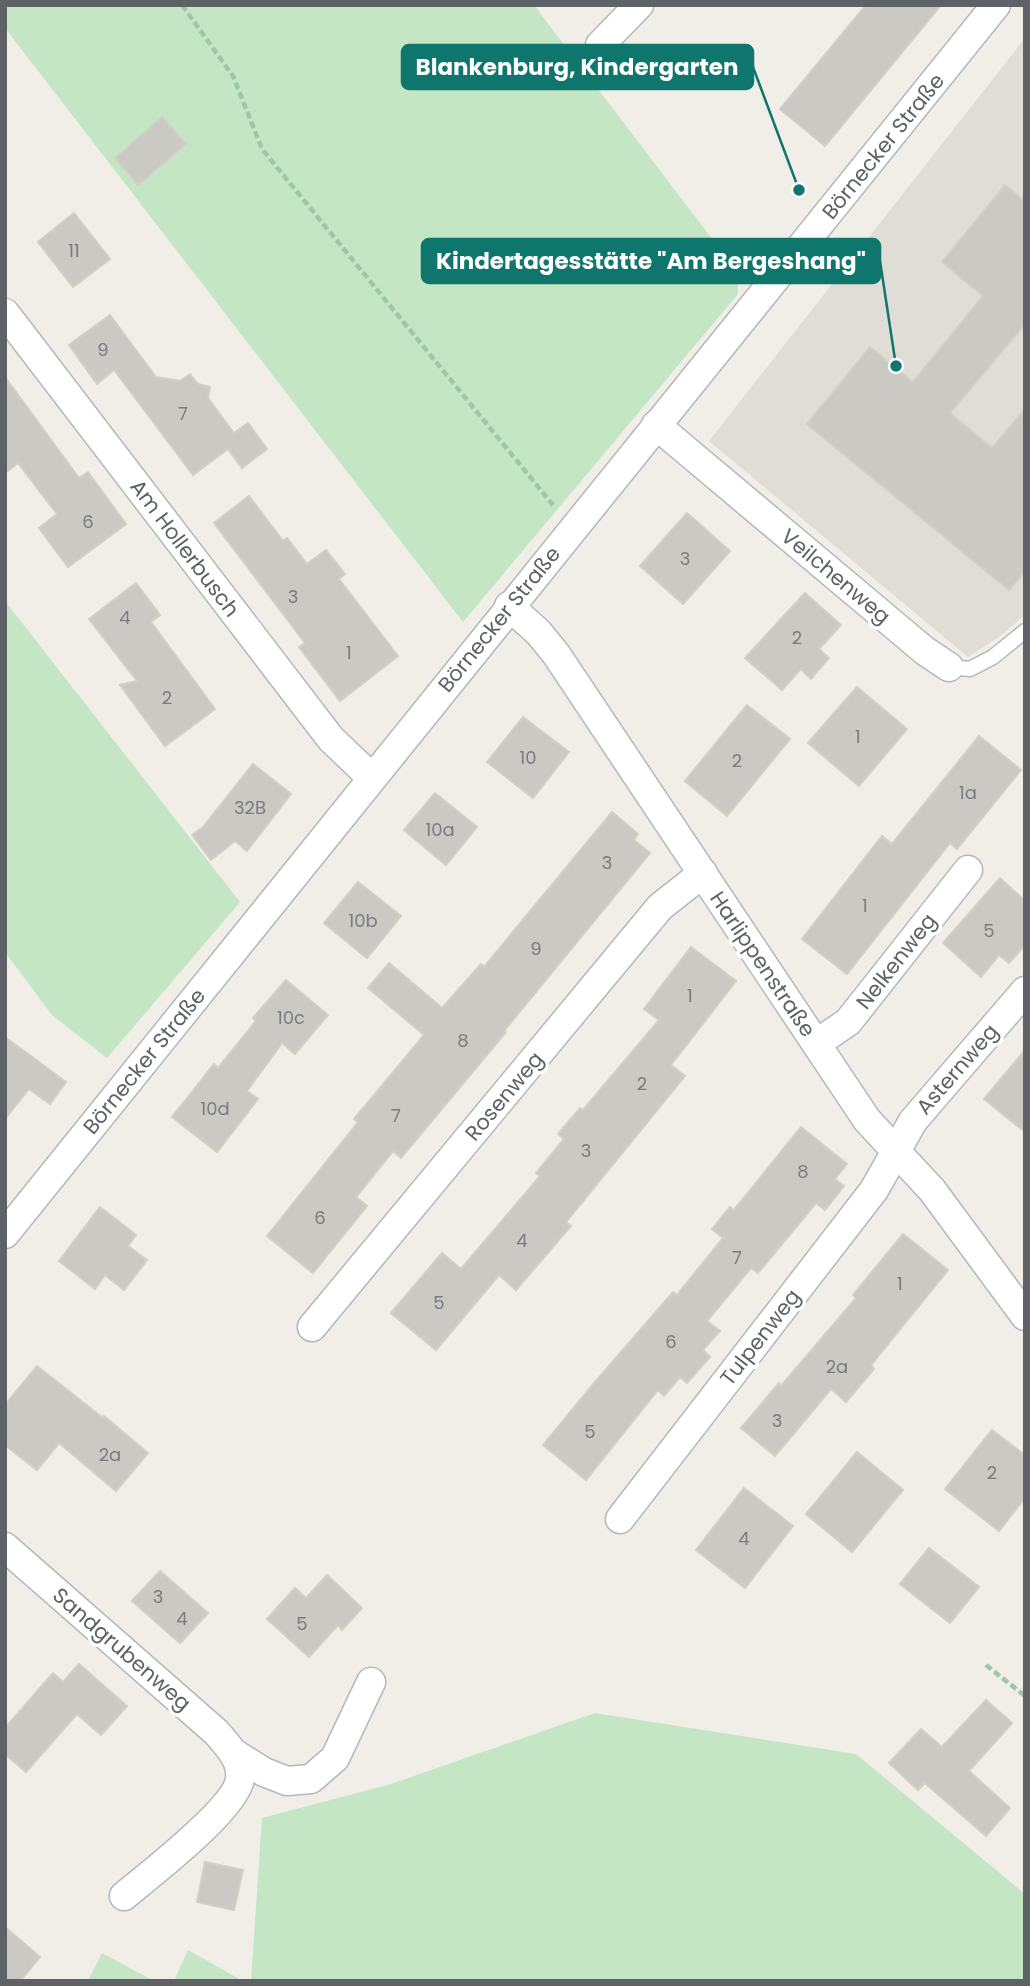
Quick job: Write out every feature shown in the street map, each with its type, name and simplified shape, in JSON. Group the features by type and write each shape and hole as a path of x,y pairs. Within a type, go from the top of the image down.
{"street":[{"path":"600,45 639,5"},
{"name":"Börnecker Straße","path":"5,1234 996,5"},
{"name":"Am Hollerbusch","path":"5,313 331,739 372,778"},
{"name":"Veilchenweg","path":"656,425 925,651 949,667"},
{"name":"Harlippenstraße","path":"509,606 538,632 556,654 867,1120 932,1190 1025,1316"},
{"name":"Nelkenweg","path":"817,1043 848,1022 968,870"},
{"name":"Rosenweg","path":"312,1327 660,907 703,873"},
{"name":"Asternweg","path":"894,1151 913,1121 1025,991"},
{"name":"Tulpenweg","path":"620,1519 874,1190 894,1151"},
{"name":"Sandgrubenweg","path":"5,1547 216,1732 235,1754 264,1772 287,1781 311,1779 335,1758 371,1682"},
{"path":"124,1896 185,1845 231,1800 241,1779 235,1754"}],"lane":[{"name":"Veilchenweg","path":"949,667 971,669 993,657 1025,631"}],"path":[{"path":"182,5 233,76 262,149 572,528"},
{"path":"986,1665 1025,1696"}],"shaded area":[{"path":"1025,38 1025,615 999,637 968,657 709,441"}],"green space":[{"path":"5,5 534,5 738,273 738,294 463,622 5,28"},
{"path":"5,601 240,902 107,1058 52,1015 5,952"},
{"path":"595,1713 856,1754 1025,1894 1025,1981 251,1981 262,1818 391,1784"},
{"path":"188,1950 243,1981 174,1981"},
{"path":"102,1953 154,1981 88,1981"}],"building":[{"path":"866,5 941,5 825,146 780,109"},
{"path":"162,117 186,144 138,185 115,158"},
{"path":"1005,185 1025,202 1025,324 950,413 992,448 1025,409 1025,571 1009,590 807,424 870,347 913,382 983,296 942,262"},
{"path":"74,213 110,259 73,287 38,242"},
{"path":"110,315 156,377 180,381 190,374 198,384 210,387 208,398 234,433 248,423 267,449 242,468 228,449 193,475 114,370 97,384 69,345"},
{"path":"5,377 79,478 88,472 126,524 68,567 39,528 57,514 18,463 5,473"},
{"path":"249,496 283,541 287,538 307,564 326,550 345,574 339,579 398,656 340,701 299,647 305,643 214,523"},
{"path":"687,513 730,551 683,604 640,566"},
{"path":"136,583 160,615 151,622 215,709 165,746 120,685 137,681 89,619"},
{"path":"805,593 841,625 819,649 829,658 811,679 801,669 782,690 745,658"},
{"path":"857,687 907,729 859,786 808,743"},
{"path":"747,705 790,739 727,816 685,781"},
{"path":"523,717 569,752 533,798 487,762"},
{"path":"979,736 1021,770 957,849 950,843 847,974 802,939 882,836 892,844"},
{"path":"253,764 291,794 247,851 235,841 211,860 192,835 203,827"},
{"path":"435,793 477,827 446,865 404,830"},
{"path":"612,812 638,834 634,840 650,853 401,1158 393,1151 356,1197 367,1206 313,1273 267,1236 358,1122 354,1119 424,1035 368,988 389,963 442,1008 481,964 484,967"},
{"path":"1000,878 1025,901 1025,945 1009,963 999,955 981,977 943,943"},
{"path":"358,882 401,916 367,958 324,923"},
{"path":"691,947 736,981 671,1065 685,1076 566,1222 571,1226 516,1290 499,1275 436,1350 391,1313 442,1253 461,1269 540,1176 536,1173 564,1139 558,1134 580,1108 583,1110 659,1020 644,1009"},
{"path":"286,980 328,1015 295,1054 282,1043 247,1091 258,1099 217,1152 172,1117 214,1064 218,1068 256,1021 253,1018"},
{"path":"5,1037 66,1082 50,1104 29,1089 5,1119"},
{"path":"1025,1050 1025,1132 984,1099"},
{"path":"801,1127 847,1164 835,1179 844,1186 825,1210 816,1203 758,1273 751,1268 707,1321 720,1331 703,1350 710,1357 687,1383 680,1377 664,1396 658,1390 586,1480 543,1445 673,1292 677,1295 723,1238 712,1229 730,1207 734,1210"},
{"path":"100,1207 136,1235 128,1246 147,1260 124,1290 105,1275 95,1289 59,1261"},
{"path":"903,1234 948,1270 871,1365 874,1369 846,1402 831,1389 775,1456 741,1428 779,1383 781,1386 856,1298 853,1295"},
{"path":"37,1366 148,1453 116,1491 59,1443 37,1470 5,1445 5,1405"},
{"path":"992,1430 1025,1455 1025,1498 999,1531 945,1489"},
{"path":"857,1452 903,1490 852,1552 806,1514"},
{"path":"744,1488 793,1526 745,1588 696,1550"},
{"path":"929,1548 979,1587 950,1623 900,1584"},
{"path":"160,1571 208,1613 180,1643 132,1601"},
{"path":"327,1575 362,1608 342,1630 338,1625 309,1657 267,1619 295,1588 306,1598"},
{"path":"79,1664 127,1706 101,1735 77,1714 26,1772 5,1754 5,1728 53,1673 63,1682"},
{"path":"986,1700 1012,1723 969,1771 1010,1808 986,1836 925,1783 918,1790 889,1763 921,1729 942,1747"},
{"path":"205,1862 243,1870 234,1910 197,1902"},
{"path":"5,1927 40,1957 20,1981 5,1981"}],"place":[{"name":"Blankenburg, Kindergarten","path":"799,190"},
{"name":"Kindertagesstätte \"Am Bergeshang\"","path":"896,366"}]}
